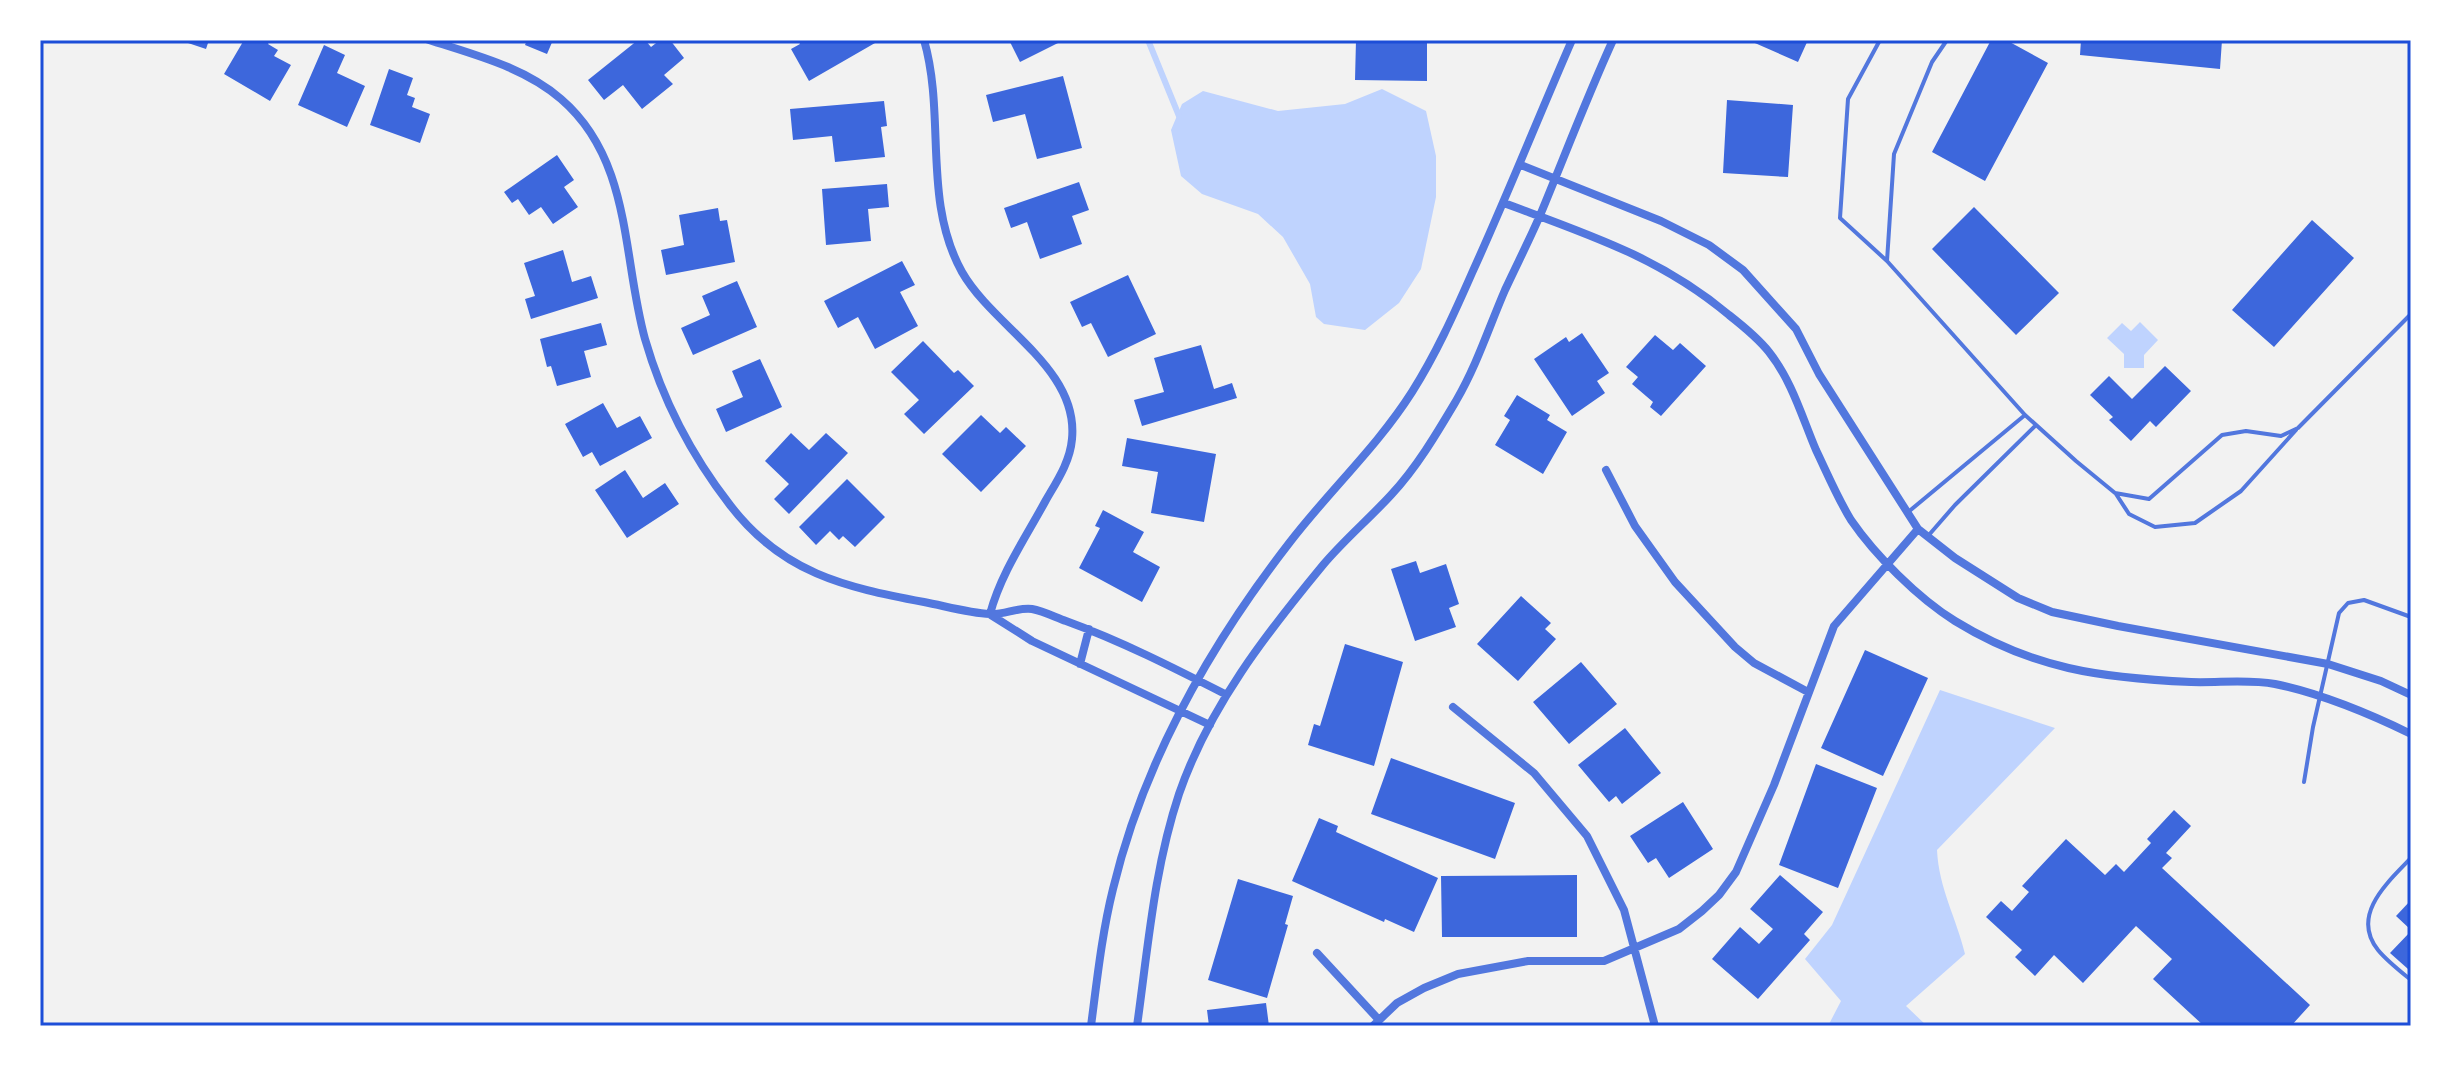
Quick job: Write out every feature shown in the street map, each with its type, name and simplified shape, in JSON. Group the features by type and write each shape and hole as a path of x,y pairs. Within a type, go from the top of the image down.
{"street":[{"path":"429,40 516,70 537,81 561,99 601,147 622,208 633,288 658,376 701,463 748,527 768,545 806,570 831,581 876,593 990,614 1031,609 1089,629 1225,694"},
{"path":"924,40 934,88 940,212 948,241 961,269 981,299 1058,381 1072,417 1072,443 1066,464 1005,575 990,614"},
{"path":"1091,1026 1112,891 1126,839 1179,710 1238,613 1291,540 1382,437 1435,356 1521,165 1572,40"},
{"path":"1137,1026 1161,859 1180,793 1210,725 1225,694 1264,639 1326,562 1393,493 1432,440 1473,371 1556,177 1583,104 1613,40"},
{"path":"1521,165 1556,177 1709,245 1743,270 1796,329 1819,374 1918,529 1955,558 2018,598 2052,612 2328,664 2381,681 2411,695"},
{"path":"1504,203 1624,248 1659,265 1699,290 1747,329 1770,353 1795,396 1816,449 1851,519 1913,588 1952,620 1994,643 2063,669 2109,677 2273,683 2369,714 2411,734"},
{"path":"1606,470 1635,526 1675,582 1735,647 1766,671 1808,692"},
{"path":"1317,953 1376,1023 1397,1003 1458,974 1528,961 1604,961 1679,929 1719,895 1736,872 1774,785 1834,626 1918,529"},
{"path":"990,614 1032,641 1210,725"},
{"path":"1080,664 1089,629"},
{"path":"1453,707 1534,773 1587,836 1624,910 1655,1026"}],"lane":[{"path":"1880,40 1848,99 1840,218 1887,261 2025,415 2115,493 2129,514 2155,527 2195,523 2241,491 2298,428 2411,314"},
{"path":"1887,261 1894,154 1932,62 1947,40"},
{"path":"1907,513 2025,415"},
{"path":"1928,536 2036,425"},
{"path":"2115,493 2149,499 2222,435 2246,431 2281,436 2298,428"},
{"path":"2304,782 2339,613 2348,603 2364,600 2411,617"},
{"path":"2411,858 2368,911 2369,933 2375,948 2411,980"}],"water":[{"path":"1382,89 1426,111 1436,156 1436,197 1421,269 1399,303 1365,330 1324,324 1316,317 1310,284 1283,237 1258,214 1202,194 1181,176 1171,130 1182,104 1203,91 1278,111 1345,104"},
{"path":"2140,322 2158,340 2144,355 2144,368 2124,368 2124,354 2107,338 2122,323 2131,331"},
{"path":"1940,690 2055,728 1937,850 1944,890 1965,954 1906,1006 1927,1026 1828,1026 1841,1001 1805,959 1832,925"}],"building":[{"path":"179,40 209,40 206,49"},
{"path":"244,40 270,40 268,44 278,50 274,56 291,65 270,101 224,74"},
{"path":"527,40 553,40 547,54 525,45"},
{"path":"638,40 645,40 651,47 660,40 670,40 684,58 664,75 673,84 642,109 623,85 604,100 588,80"},
{"path":"798,40 874,40 875,43 809,81 791,49 800,44"},
{"path":"1009,40 1064,40 1020,62"},
{"path":"1356,40 1427,40 1427,81 1355,80"},
{"path":"1748,40 1808,40 1798,62"},
{"path":"1991,40 2006,40 2048,63 1985,181 1932,152"},
{"path":"2081,40 2222,40 2220,69 2080,55"},
{"path":"324,45 345,55 337,73 365,86 347,127 298,105"},
{"path":"389,69 413,78 407,95 415,98 412,107 430,114 420,143 370,125"},
{"path":"1063,76 1082,148 1037,159 1025,114 993,122 986,95"},
{"path":"1727,100 1793,105 1788,177 1723,173"},
{"path":"884,101 887,126 881,127 885,157 835,162 832,136 793,140 790,109"},
{"path":"557,155 574,180 564,187 578,207 553,224 541,207 529,215 518,199 512,203 504,192"},
{"path":"1079,182 1089,210 1072,216 1082,244 1040,259 1027,222 1011,228 1004,208"},
{"path":"887,184 889,207 868,209 871,241 826,245 822,189"},
{"path":"1974,207 2059,293 2016,335 1932,249"},
{"path":"718,208 720,221 727,220 735,262 666,275 661,250 684,245 679,215"},
{"path":"2312,220 2354,258 2274,347 2232,310"},
{"path":"563,250 572,282 591,276 598,298 531,319 525,299 535,296 524,263"},
{"path":"902,261 915,285 900,292 918,326 875,349 858,317 838,328 824,301"},
{"path":"1128,275 1156,334 1108,357 1091,323 1082,327 1070,302"},
{"path":"737,281 757,327 693,355 681,328 710,315 702,296"},
{"path":"601,323 607,345 584,351 591,377 557,386 551,366 547,367 540,339"},
{"path":"1582,333 1609,373 1597,381 1605,393 1572,416 1534,359 1566,337 1569,342"},
{"path":"1655,335 1673,350 1680,343 1706,366 1661,416 1650,407 1653,402 1632,384 1638,377 1626,367"},
{"path":"923,341 954,373 958,370 974,386 924,434 904,414 919,400 891,372"},
{"path":"1201,345 1214,389 1232,383 1237,398 1142,426 1134,400 1164,392 1154,358"},
{"path":"760,359 782,407 726,432 716,409 743,397 732,371"},
{"path":"2165,366 2191,391 2156,427 2150,421 2131,441 2109,420 2113,417 2090,395 2109,376 2132,399"},
{"path":"1517,395 1550,415 1547,420 1567,432 1543,474 1495,445 1510,420 1504,416"},
{"path":"603,403 617,428 640,416 652,438 600,466 592,452 583,457 565,424"},
{"path":"981,415 1000,433 1006,427 1026,446 981,492 942,454"},
{"path":"791,433 809,450 826,433 848,453 789,514 774,499 789,484 765,461"},
{"path":"1127,438 1216,454 1204,522 1151,513 1158,472 1122,466"},
{"path":"625,470 643,498 665,483 679,504 627,538 595,490"},
{"path":"847,479 885,517 855,547 843,536 839,540 830,531 816,545 799,527"},
{"path":"1103,510 1144,532 1133,552 1160,567 1142,602 1079,568 1100,528 1095,526"},
{"path":"1416,561 1420,573 1446,564 1459,604 1449,608 1456,627 1415,641 1391,569"},
{"path":"1521,596 1551,623 1545,629 1556,639 1518,681 1477,644"},
{"path":"1345,644 1403,662 1374,766 1308,745 1314,724 1320,726"},
{"path":"1865,650 1928,678 1883,776 1821,748"},
{"path":"1581,662 1617,704 1569,744 1533,702"},
{"path":"1625,728 1661,773 1622,804 1616,796 1609,802 1578,765"},
{"path":"1391,758 1515,803 1495,859 1371,814"},
{"path":"1816,764 1877,788 1838,888 1779,865"},
{"path":"1683,802 1713,849 1669,878 1656,858 1648,863 1630,836"},
{"path":"2174,810 2191,826 2166,853 2172,858 2162,868 2310,1005 2291,1026 2204,1026 2153,979 2172,959 2136,926 2083,983 2054,955 2035,976 2015,957 2022,950 1986,917 2001,901 2012,911 2029,892 2022,886 2066,839 2105,875 2116,864 2124,872 2151,843 2147,839"},
{"path":"1319,818 1338,826 1336,832 1438,878 1414,932 1292,881"},
{"path":"1577,875 1577,937 1442,937 1441,876"},
{"path":"1780,875 1823,912 1804,934 1810,940 1758,999 1712,959 1740,927 1759,944 1773,929 1750,909"},
{"path":"1238,879 1293,896 1267,998 1208,980"},
{"path":"2411,900 2411,930 2396,916"},
{"path":"2411,931 2411,965 2408,969 2390,953"},
{"path":"1266,1003 1269,1026 1209,1026 1207,1010"}],"waterway":[{"path":"1148,40 1179,116"}]}
